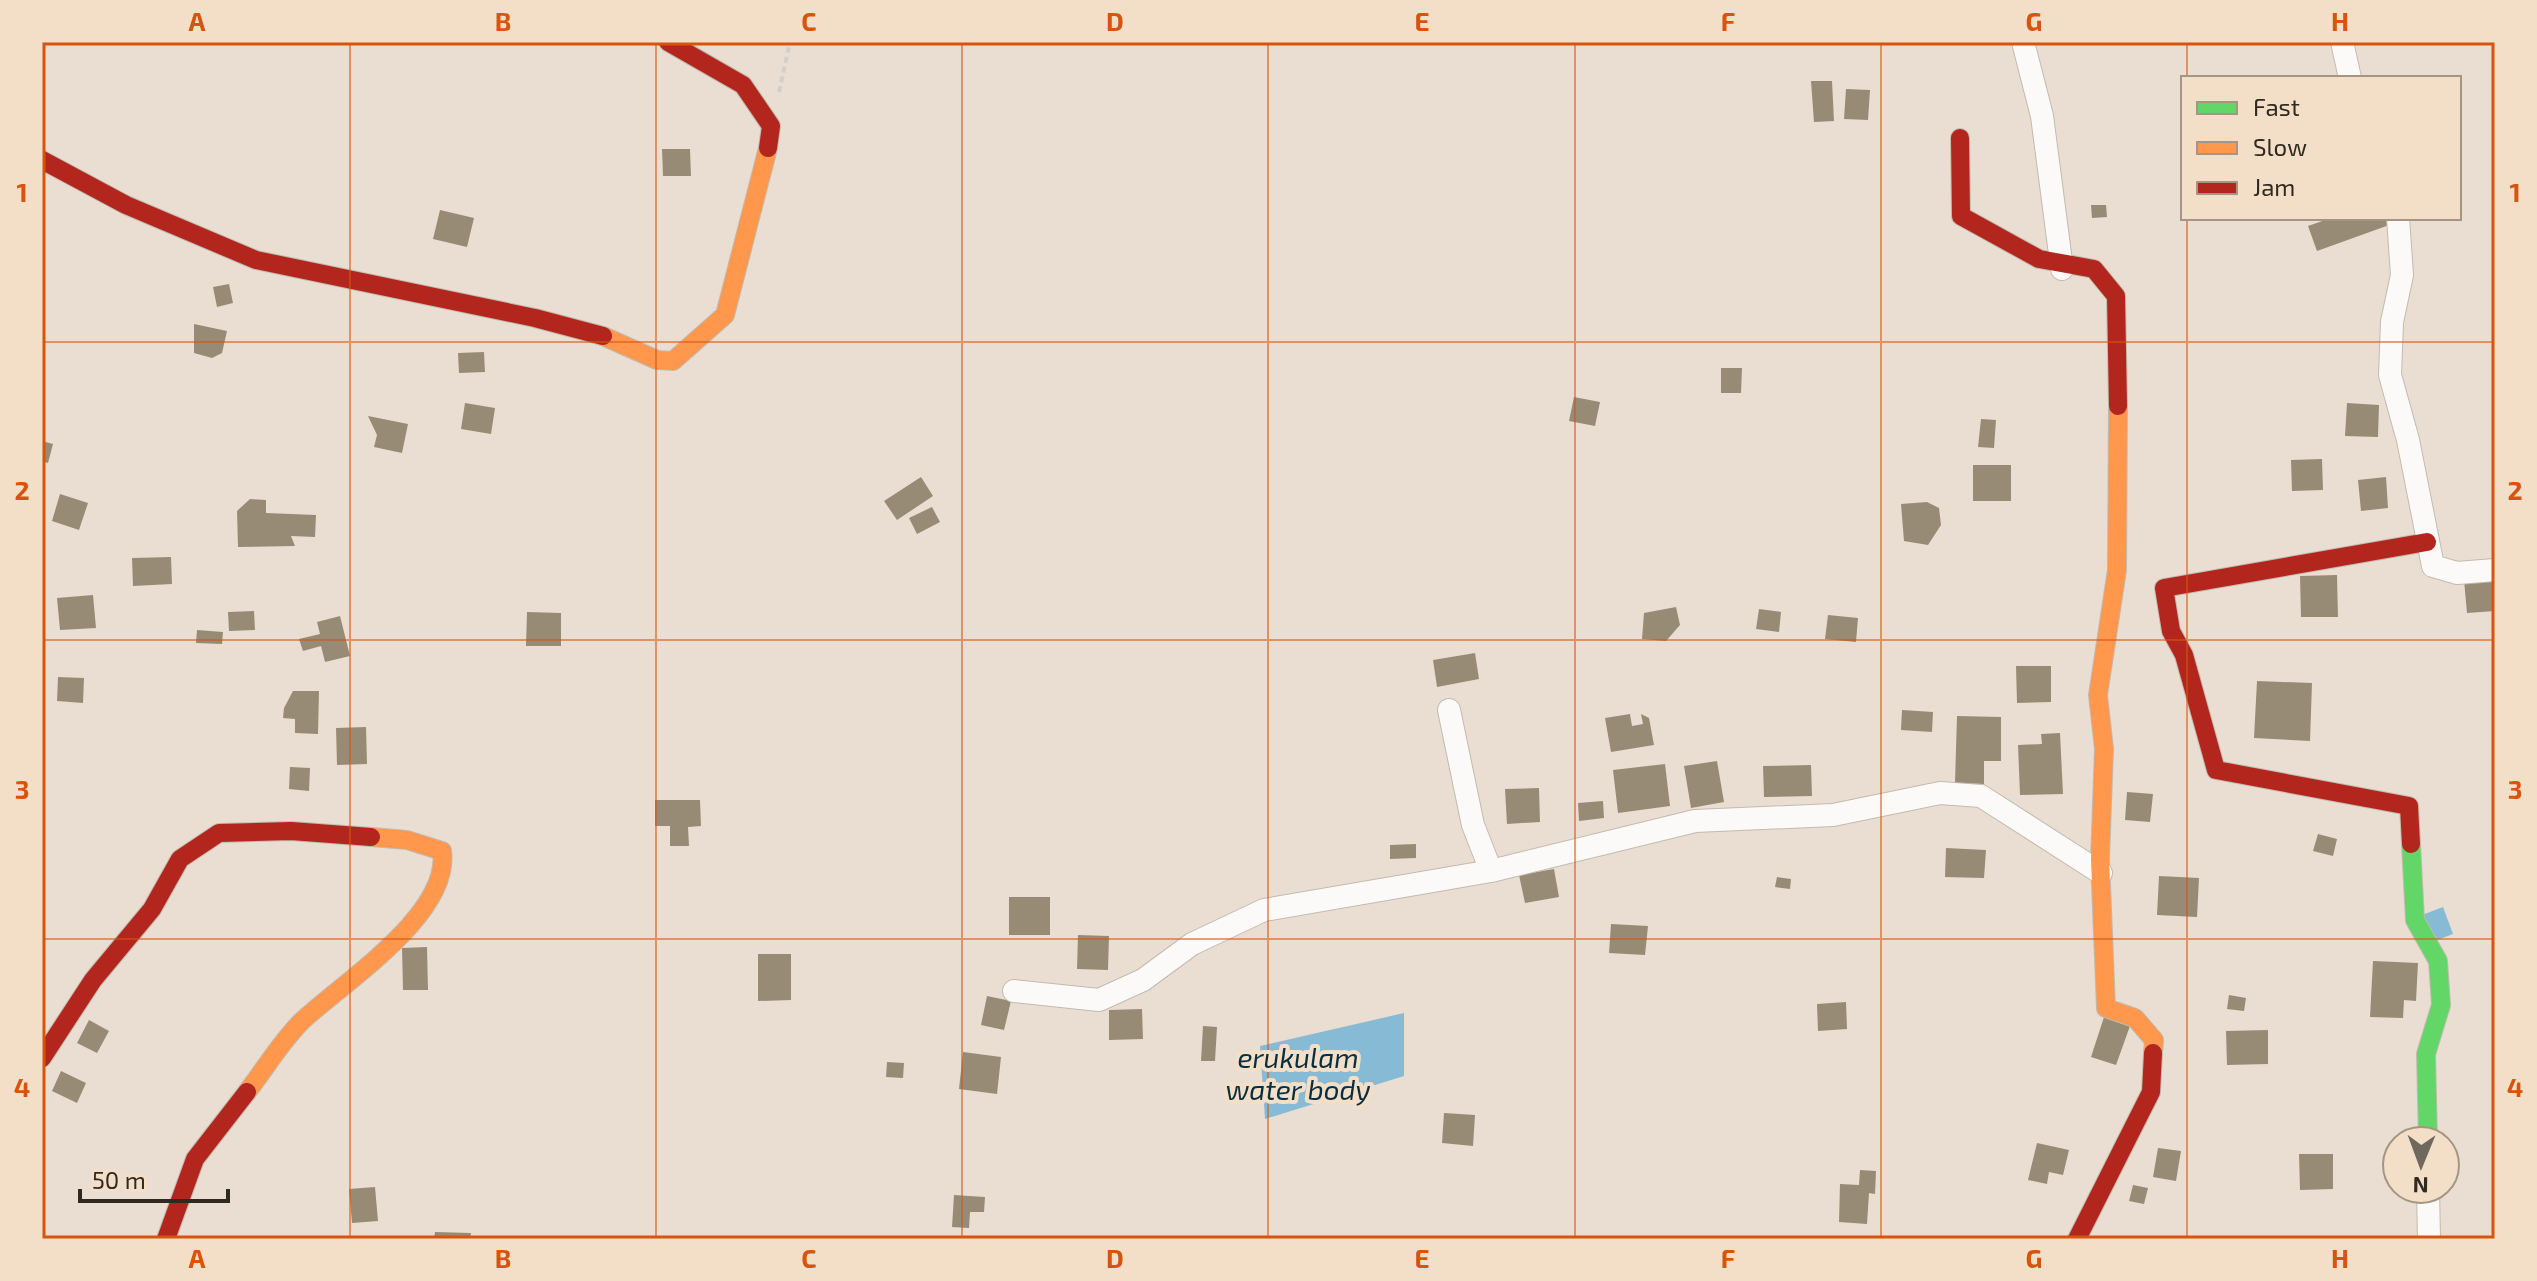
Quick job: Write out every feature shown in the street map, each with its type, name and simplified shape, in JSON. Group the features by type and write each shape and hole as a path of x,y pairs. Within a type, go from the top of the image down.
{"street":[{"path":"42,160 126,205 256,260 535,318 609,338 657,360 673,361 725,315 764,174 771,126 743,85 668,42"},
{"path":"2023,42 2042,116 2062,269"},
{"path":"2342,42 2350,76"},
{"path":"1960,138 1961,216 2022,253 2062,269 2094,269 2116,296 2120,497 2117,570 2098,695 2104,749 2101,873 2106,1008 2135,1018 2154,1040 2151,1092 2077,1239"},
{"path":"2398,220 2402,275 2392,322 2390,375 2408,440 2433,566 2457,573 2495,570"},
{"path":"2427,542 2164,588 2171,631 2184,655 2216,770 2409,806 2415,920 2438,961 2441,1005 2426,1054 2428,1125"},
{"path":"1449,710 1473,825 1491,871"},
{"path":"1014,991 1099,1000 1143,980 1192,944 1264,910 1491,871 1695,821 1833,815 1893,800 1940,793 1981,796 2101,873"},
{"path":"42,1058 93,980 152,909 180,859 219,833 291,831 407,840 442,851 444,865 414,926 301,1022 195,1159 166,1239"},
{"path":"2428,1205 2429,1239"}],"path":[{"path":"771,126 790,42"}],"water":[{"path":"2443,907 2453,934 2432,942 2422,915"},
{"name":"erukulam water body","path":"1404,1013 1404,1076 1265,1119 1260,1046"}],"building":[{"path":"1811,81 1832,81 1834,121 1814,122"},
{"path":"1846,89 1870,90 1868,120 1844,119"},
{"path":"662,149 690,149 691,176 663,176"},
{"path":"2091,205 2106,205 2107,217 2092,218"},
{"path":"440,210 474,218 467,247 433,239"},
{"path":"2325,220 2390,220 2392,224 2317,251 2308,226"},
{"path":"229,284 233,303 217,307 213,287"},
{"path":"194,324 227,331 222,353 212,358 194,353"},
{"path":"484,352 485,372 459,373 458,353"},
{"path":"1721,368 1742,368 1741,393 1721,393"},
{"path":"1574,397 1600,402 1595,426 1569,421"},
{"path":"465,403 495,408 491,434 461,429"},
{"path":"2347,403 2379,405 2378,437 2345,436"},
{"path":"368,416 408,424 402,453 374,447 377,435"},
{"path":"1981,419 1996,420 1994,448 1978,447"},
{"path":"42,441 53,444 48,463 42,461"},
{"path":"2322,459 2323,490 2292,491 2291,460"},
{"path":"1973,465 2011,465 2011,501 1973,501"},
{"path":"921,477 933,496 897,520 884,501"},
{"path":"2386,477 2388,508 2361,511 2358,480"},
{"path":"60,494 88,503 79,530 52,521"},
{"path":"250,499 266,500 266,513 316,515 315,537 291,536 295,546 238,547 237,511"},
{"path":"1927,502 1939,508 1941,525 1928,545 1904,541 1901,504"},
{"path":"932,507 940,522 917,534 909,518"},
{"path":"171,557 172,584 133,586 132,558"},
{"path":"2337,575 2338,617 2301,617 2300,576"},
{"path":"2492,578 2495,611 2467,613 2464,580"},
{"path":"93,595 96,628 60,630 57,598"},
{"path":"1676,607 1680,625 1666,641 1642,639 1644,613"},
{"path":"1759,609 1781,612 1779,632 1756,629"},
{"path":"254,611 255,630 229,631 228,612"},
{"path":"527,612 561,613 561,646 526,646"},
{"path":"1828,615 1858,618 1856,642 1825,639"},
{"path":"340,616 350,656 325,662 321,646 303,651 299,639 320,634 317,622"},
{"path":"197,630 223,632 222,644 196,643"},
{"path":"1475,653 1479,679 1437,687 1433,660"},
{"path":"2016,666 2051,666 2051,702 2017,703"},
{"path":"58,677 84,678 83,703 57,701"},
{"path":"2257,681 2312,683 2310,741 2254,738"},
{"path":"293,691 319,691 318,734 295,733 295,719 283,718 284,708"},
{"path":"1902,710 1933,712 1932,732 1901,730"},
{"path":"1630,714 1632,726 1643,724 1641,714 1649,718 1654,745 1611,752 1605,718"},
{"path":"1957,716 2001,717 2001,761 1984,761 1984,784 1955,783"},
{"path":"366,727 367,764 337,765 336,728"},
{"path":"2060,733 2063,794 2020,795 2018,745 2042,744 2041,734"},
{"path":"1717,761 1724,802 1691,808 1684,766"},
{"path":"1665,764 1670,806 1618,813 1613,770"},
{"path":"1811,765 1812,796 1764,797 1763,766"},
{"path":"290,767 310,768 309,791 289,789"},
{"path":"1539,788 1540,822 1507,824 1505,789"},
{"path":"2127,792 2153,794 2150,822 2125,820"},
{"path":"655,800 700,800 701,826 688,827 689,846 670,846 670,826 655,826"},
{"path":"1603,801 1604,818 1579,821 1578,803"},
{"path":"2318,834 2337,839 2333,856 2313,851"},
{"path":"1416,844 1416,858 1390,859 1390,845"},
{"path":"1946,848 1986,850 1984,878 1945,877"},
{"path":"1554,869 1559,897 1525,903 1519,875"},
{"path":"2159,876 2199,878 2197,917 2157,915"},
{"path":"1777,877 1791,879 1790,889 1775,887"},
{"path":"1009,897 1050,897 1050,935 1009,935"},
{"path":"1611,924 1648,926 1645,955 1609,953"},
{"path":"1078,935 1109,936 1108,970 1077,969"},
{"path":"427,947 428,990 403,990 402,948"},
{"path":"758,954 791,954 791,1000 758,1001"},
{"path":"2373,961 2418,963 2416,1001 2404,1000 2403,1018 2370,1017"},
{"path":"2229,995 2246,998 2244,1011 2227,1009"},
{"path":"987,996 1011,1001 1004,1030 981,1025"},
{"path":"1846,1002 1847,1029 1818,1031 1817,1004"},
{"path":"1142,1009 1143,1039 1109,1040 1109,1010"},
{"path":"2104,1017 2130,1026 2116,1065 2091,1057"},
{"path":"89,1020 109,1031 97,1053 77,1043"},
{"path":"1203,1026 1217,1027 1215,1061 1201,1061"},
{"path":"2268,1030 2268,1064 2227,1065 2226,1031"},
{"path":"963,1052 1001,1057 997,1094 959,1089"},
{"path":"887,1062 904,1063 903,1078 886,1077"},
{"path":"61,1071 86,1083 77,1103 52,1091"},
{"path":"1444,1113 1475,1115 1473,1146 1442,1143"},
{"path":"2037,1143 2069,1150 2063,1175 2049,1172 2047,1184 2028,1180"},
{"path":"2158,1148 2181,1151 2176,1181 2153,1177"},
{"path":"2299,1154 2333,1154 2333,1189 2300,1190"},
{"path":"1860,1170 1876,1171 1875,1194 1869,1193 1867,1224 1839,1222 1840,1184 1859,1185"},
{"path":"2133,1185 2148,1188 2144,1204 2129,1201"},
{"path":"375,1187 378,1221 352,1223 349,1189"},
{"path":"954,1195 985,1197 984,1212 970,1212 969,1228 952,1227"},
{"path":"435,1232 471,1233 470,1239 434,1239"}],"traffic: fast":[{"path":"2411,844 2415,920 2438,961 2441,1005 2426,1054 2428,1125"}],"traffic: slow":[{"path":"603,336 657,360 673,361 725,315 768,148"},
{"path":"2118,406 2117,570 2098,695 2104,749 2100,859 2106,1008 2135,1018 2154,1040 2153,1053"},
{"path":"247,1092 295,1028 392,944 430,898 440,875 442,851 407,840 371,837"}],"traffic: jam":[{"path":"668,42 743,85 771,126 768,148"},
{"path":"1960,138 1961,216 2039,259 2094,269 2116,296 2118,406"},
{"path":"42,160 126,205 256,260 535,318 603,336"},
{"path":"2411,844 2409,806 2216,770 2184,655 2171,631 2164,588 2427,542"},
{"path":"42,1058 93,980 152,909 180,859 219,833 291,831 371,837"},
{"path":"2077,1239 2151,1092 2153,1053"},
{"path":"166,1239 195,1159 247,1092"}]}
